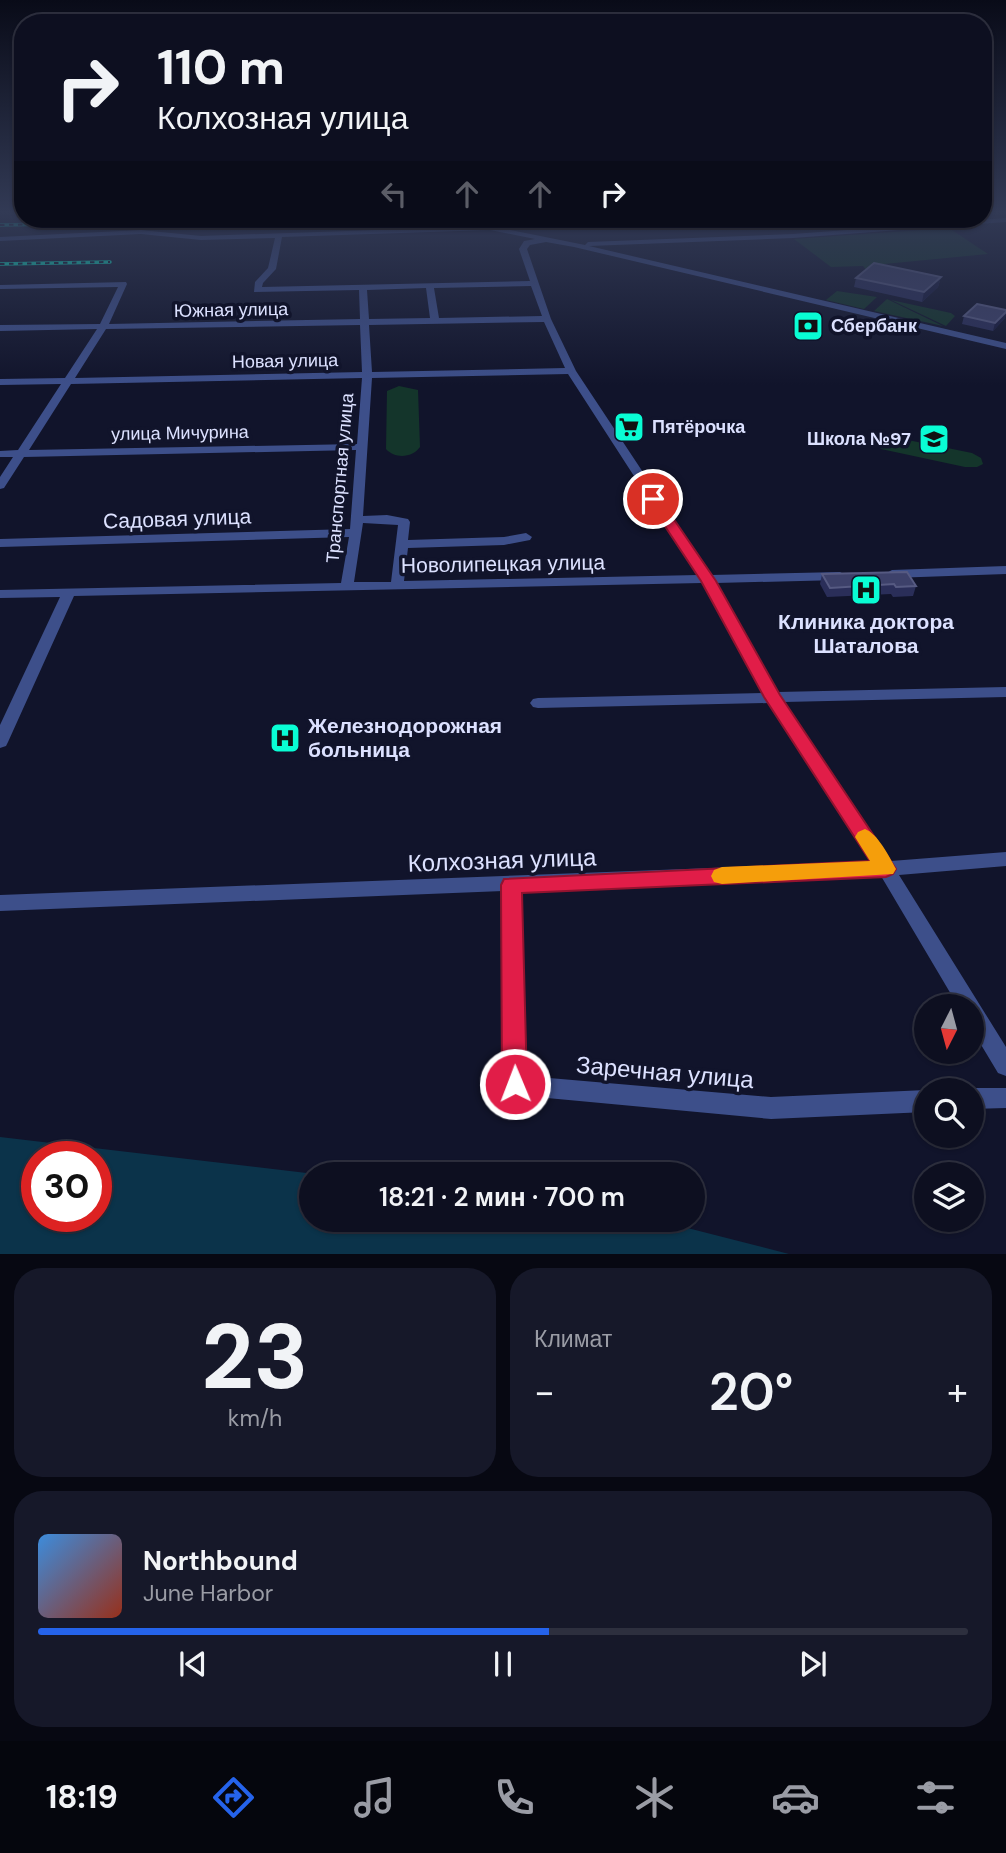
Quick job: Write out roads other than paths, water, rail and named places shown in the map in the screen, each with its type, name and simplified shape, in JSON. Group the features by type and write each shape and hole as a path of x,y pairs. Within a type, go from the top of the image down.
{"street":[{"path":"272,269 259,282 257,290 535,283"},
{"path":"531,269 547,319 571,371 708,581 772,697 886,869 962,994"},
{"path":"675,269 1006,346"},
{"path":"0,288 123,285 103,327 0,486"},
{"path":"430,286 435,322"},
{"name":"Транспортная улица","path":"347,587 356,526 367,375 363,287"},
{"name":"Южная улица","path":"0,328 547,319"},
{"name":"Новая улица","path":"0,382 571,371"},
{"name":"улица Мичурина","path":"0,454 360,447"},
{"name":"Садовая улица","path":"0,543 356,526 387,519 404,522 402,544"},
{"path":"397,587 402,544 504,541 526,537"},
{"path":"880,575 1006,569"},
{"name":"Новолипецкая улица","path":"0,594 853,576"},
{"path":"0,742 68,594"},
{"path":"538,703 1006,692"},
{"name":"Колхозная улица","path":"0,903 886,869 1006,859"},
{"name":"Заречная улица","path":"512,885 515,1084 771,1108 914,1102"},
{"path":"984,1031 1006,1066"},
{"path":"984,1099 1006,1098"}],"water":[{"path":"0,1137 34,1141 21,1141 21,1232 112,1232 112,1150 299,1172 299,1232 703,1232 789,1254 0,1254"}],"place":[{"name":"Сбербанк","path":"808,326"},
{"name":"Пятёрочка","path":"629,427"},
{"name":"Школа №97","path":"934,439"},
{"name":"Клиника доктора Шаталова","path":"866,590"},
{"name":"Железнодорожная больница","path":"285,738"}]}
